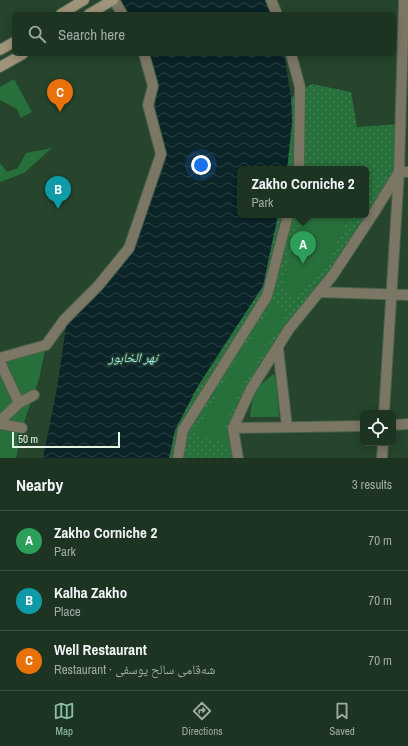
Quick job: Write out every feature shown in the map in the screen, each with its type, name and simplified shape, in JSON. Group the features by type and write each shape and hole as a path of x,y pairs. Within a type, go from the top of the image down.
{"main road":[{"path":"64,12 84,0"},
{"path":"92,12 113,0"},
{"path":"0,50 12,43"},
{"path":"0,68 19,56"}],"street":[{"path":"113,0 121,12"},
{"path":"271,0 276,12"},
{"path":"384,410 392,295 404,172 406,53 404,0"},
{"path":"0,358 46,345 64,320 98,286 129,248 162,154 148,105 153,86 145,56"},
{"path":"291,56 300,87 299,166"},
{"path":"238,458 233,428 251,389 289,329 333,275 404,172"},
{"path":"178,458 182,430 267,296 287,218"},
{"path":"319,292 408,295"},
{"path":"278,348 287,427"},
{"path":"0,362 19,403"},
{"path":"0,421 19,403 34,395"},
{"path":"0,424 22,428"},
{"path":"396,425 408,424"},
{"path":"233,428 360,426"},
{"path":"382,458 383,446"}],"green space":[{"path":"14,79 32,112 21,118 17,109 0,100 0,87"},
{"path":"312,84 351,92 357,127 401,124 399,172 369,216 369,166 287,166 292,122 291,98"},
{"path":"52,148 24,173 0,182 0,163 7,172 18,168 26,153"},
{"path":"276,218 368,218 252,387 233,428 234,458 169,458 175,430 195,391 262,286"},
{"path":"301,218 349,218 327,265 294,295 281,288"},
{"path":"273,304 288,313 243,384 225,424 232,455 219,442 195,434 233,366"},
{"path":"46,345 39,379 22,428 16,458 0,458 0,358"},
{"path":"274,374 277,386 279,417 250,417 252,402 258,387"}],"water":[{"path":"121,0 267,0 271,12 128,12"},
{"name":"نهر الخابور","path":"150,56 284,56 291,97 292,122 287,166 237,166 237,218 277,218 263,286 199,384 175,430 169,458 43,458 57,388 66,327 134,250 167,154 155,110 157,84"}],"place":[{"name":"Well Restaurant","path":"60,112"},
{"name":"Kalha Zakho","path":"58,209"},
{"name":"Zakho Corniche 2","path":"303,264"}]}
